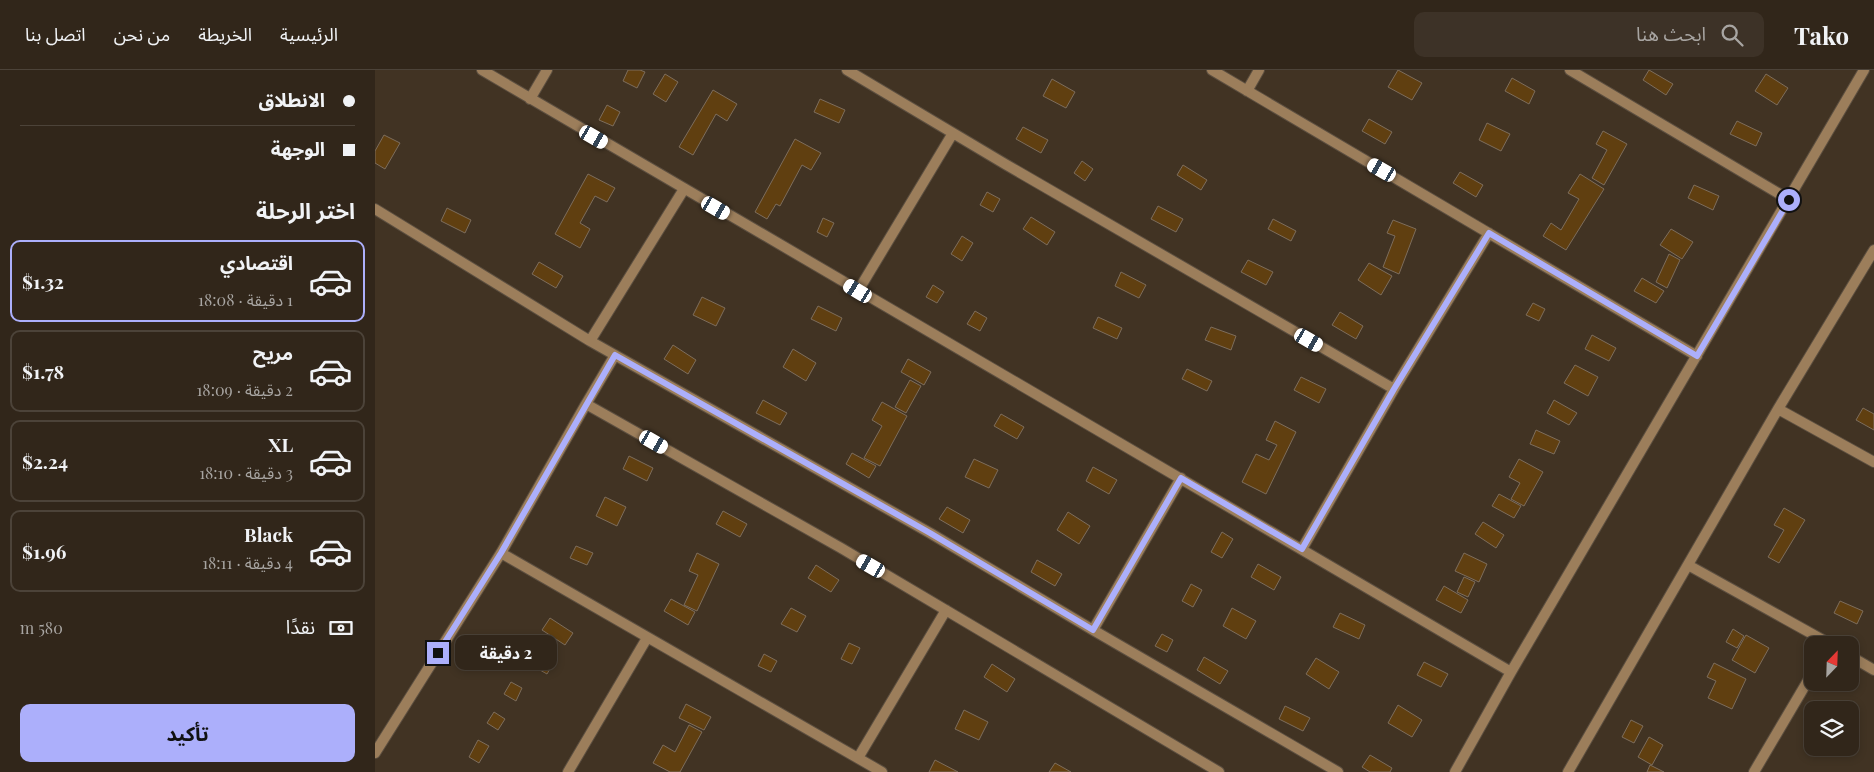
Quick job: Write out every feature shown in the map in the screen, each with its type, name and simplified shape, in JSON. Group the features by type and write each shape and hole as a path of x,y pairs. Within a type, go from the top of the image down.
{"street":[{"path":"482,70 1511,672"},
{"path":"530,99 547,70"},
{"path":"847,70 1394,389"},
{"path":"1212,70 1697,356"},
{"path":"1247,91 1259,70"},
{"path":"1570,70 1582,73 1789,200"},
{"path":"1455,772 1511,672 1864,70"},
{"path":"858,291 953,133"},
{"path":"589,341 684,189"},
{"path":"375,209 589,341 930,533 1338,772"},
{"path":"1302,549 1394,389 1489,233"},
{"path":"1568,772 1778,409 1874,250"},
{"path":"375,753 501,553 615,355"},
{"path":"586,404 841,548 1219,772"},
{"path":"1778,409 1874,462"},
{"path":"1093,630 1181,478"},
{"path":"501,553 882,772"},
{"path":"1688,565 1814,636"},
{"path":"858,758 947,610"},
{"path":"568,772 647,638"},
{"path":"1859,661 1874,670"},
{"path":"1754,772 1804,687"}],"building":[{"path":"628,70 645,72 637,88 623,81"},
{"path":"1398,70 1422,83 1412,100 1388,87"},
{"path":"1649,70 1673,84 1666,95 1643,80"},
{"path":"665,74 678,82 666,102 653,94"},
{"path":"1766,74 1788,88 1777,105 1755,91"},
{"path":"1512,78 1535,91 1529,104 1505,91"},
{"path":"1052,79 1075,92 1066,108 1043,96"},
{"path":"713,90 737,104 727,121 716,114 693,155 679,147"},
{"path":"820,99 845,110 839,123 814,112"},
{"path":"607,105 620,112 613,126 599,120"},
{"path":"1369,119 1392,132 1385,144 1362,131"},
{"path":"1737,121 1762,133 1756,146 1730,134"},
{"path":"1487,123 1510,134 1501,151 1479,140"},
{"path":"1023,127 1048,140 1041,153 1016,139"},
{"path":"1603,131 1627,144 1604,185 1592,178 1607,150 1596,144"},
{"path":"384,135 400,143 385,169 375,163 375,151"},
{"path":"795,139 821,153 811,170 802,165 780,206 776,204 767,219 755,212"},
{"path":"1082,161 1093,169 1085,181 1074,173"},
{"path":"1183,165 1207,180 1201,190 1177,175"},
{"path":"1460,172 1483,185 1476,197 1453,183"},
{"path":"588,174 615,188 607,202 595,196 580,223 590,229 580,248 555,234"},
{"path":"1580,174 1604,189 1566,250 1543,236 1551,223 1561,230 1579,199 1568,193"},
{"path":"1694,185 1719,196 1713,210 1688,198"},
{"path":"987,192 1000,199 993,212 980,205"},
{"path":"1158,206 1183,219 1176,232 1151,219"},
{"path":"447,208 471,220 465,233 441,221"},
{"path":"1031,217 1055,232 1047,245 1023,229"},
{"path":"823,218 834,223 827,237 817,232"},
{"path":"1273,219 1296,231 1291,241 1268,229"},
{"path":"1393,220 1416,229 1399,274 1383,267 1395,236 1387,233"},
{"path":"1671,229 1693,242 1682,259 1660,245"},
{"path":"962,236 973,243 962,261 951,254"},
{"path":"1669,254 1680,260 1667,288 1656,282"},
{"path":"1248,260 1273,272 1266,285 1241,272"},
{"path":"539,262 563,276 556,288 532,274"},
{"path":"1369,263 1392,276 1381,295 1358,280"},
{"path":"1121,272 1146,285 1139,298 1115,286"},
{"path":"1642,278 1664,291 1656,303 1634,291"},
{"path":"933,285 944,292 937,303 926,297"},
{"path":"702,297 725,308 716,326 693,315"},
{"path":"1533,303 1545,309 1539,321 1526,315"},
{"path":"818,306 842,318 836,331 811,319"},
{"path":"975,311 987,318 980,331 967,324"},
{"path":"1340,312 1363,326 1356,339 1332,325"},
{"path":"1098,317 1122,328 1117,339 1093,328"},
{"path":"1211,327 1236,336 1231,350 1205,340"},
{"path":"1592,335 1616,348 1609,361 1585,349"},
{"path":"673,345 696,360 688,374 664,359"},
{"path":"793,349 816,363 806,381 783,367"},
{"path":"908,359 931,372 924,385 901,372"},
{"path":"1575,365 1598,377 1588,396 1564,383"},
{"path":"1187,369 1212,381 1207,391 1182,379"},
{"path":"1301,377 1326,389 1319,403 1294,390"},
{"path":"910,380 921,386 906,413 895,407"},
{"path":"763,400 787,413 780,425 756,413"},
{"path":"1554,400 1577,413 1569,425 1547,413"},
{"path":"882,402 907,416 880,466 864,458 882,426 872,420"},
{"path":"1863,408 1874,414 1874,430 1856,420"},
{"path":"1001,414 1024,427 1017,439 994,426"},
{"path":"1275,421 1296,432 1266,494 1242,482 1256,454 1269,460 1277,445 1266,440"},
{"path":"1536,430 1560,441 1554,454 1530,444"},
{"path":"852,453 876,466 869,478 846,464"},
{"path":"629,456 653,468 647,481 623,469"},
{"path":"974,459 998,470 989,488 965,477"},
{"path":"1519,459 1543,472 1524,506 1511,499 1520,483 1509,477"},
{"path":"1093,467 1117,480 1109,494 1086,481"},
{"path":"1499,494 1521,506 1514,518 1492,506"},
{"path":"605,497 626,507 617,526 596,516"},
{"path":"947,507 970,520 963,533 939,519"},
{"path":"1784,508 1805,520 1779,563 1768,557 1784,530 1774,525"},
{"path":"723,511 747,524 740,537 716,524"},
{"path":"1068,512 1090,526 1079,544 1057,530"},
{"path":"1483,522 1504,535 1496,548 1475,534"},
{"path":"1222,532 1233,539 1222,558 1211,552"},
{"path":"576,546 593,553 587,565 570,558"},
{"path":"697,553 719,564 697,611 684,605 698,575 689,571"},
{"path":"1464,553 1487,564 1479,582 1455,571"},
{"path":"1037,560 1062,574 1055,586 1031,572"},
{"path":"1258,564 1281,577 1274,590 1251,577"},
{"path":"816,565 839,580 831,592 808,578"},
{"path":"1464,577 1475,582 1468,597 1457,592"},
{"path":"1191,584 1202,590 1193,607 1182,601"},
{"path":"1444,586 1468,600 1461,613 1436,600"},
{"path":"671,599 695,612 688,625 664,611"},
{"path":"1840,601 1863,611 1857,624 1834,613"},
{"path":"791,608 806,616 797,632 781,624"},
{"path":"1232,608 1256,621 1246,639 1223,626"},
{"path":"1340,613 1365,625 1359,639 1333,627"},
{"path":"550,618 573,633 565,645 542,630"},
{"path":"1733,629 1744,636 1737,648 1726,642"},
{"path":"1162,634 1173,640 1167,652 1155,646"},
{"path":"1746,635 1769,648 1755,673 1732,660"},
{"path":"849,643 860,648 852,664 841,659"},
{"path":"532,648 555,660 547,674 524,661"},
{"path":"764,654 777,661 771,672 758,666"},
{"path":"1204,657 1228,671 1220,684 1197,670"},
{"path":"1316,658 1339,672 1329,689 1306,674"},
{"path":"1424,662 1448,674 1441,687 1417,675"},
{"path":"1714,663 1746,679 1732,709 1708,698 1716,681 1707,677"},
{"path":"992,664 1015,679 1007,692 984,677"},
{"path":"511,682 522,688 516,701 504,694"},
{"path":"686,704 711,717 704,730 679,718"},
{"path":"1398,705 1422,720 1412,737 1388,723"},
{"path":"1285,706 1310,718 1303,731 1279,719"},
{"path":"964,710 988,722 979,740 955,729"},
{"path":"494,712 505,719 498,730 487,723"},
{"path":"1631,720 1643,726 1634,743 1622,737"},
{"path":"689,725 702,732 680,772 670,772 653,763 663,745 675,752"},
{"path":"1649,737 1663,745 1652,765 1638,757"},
{"path":"478,740 489,746 479,763 469,757"},
{"path":"1370,755 1392,768 1390,772 1370,772 1362,767"},
{"path":"935,760 958,772 929,772"},
{"path":"1055,763 1071,772 1049,772"},
{"path":"1650,765 1664,772 1647,772"}],"route":[{"path":"438,653 501,553 615,355 930,533 1093,630 1181,478 1302,549 1394,389 1489,233 1697,356 1789,200"}]}
